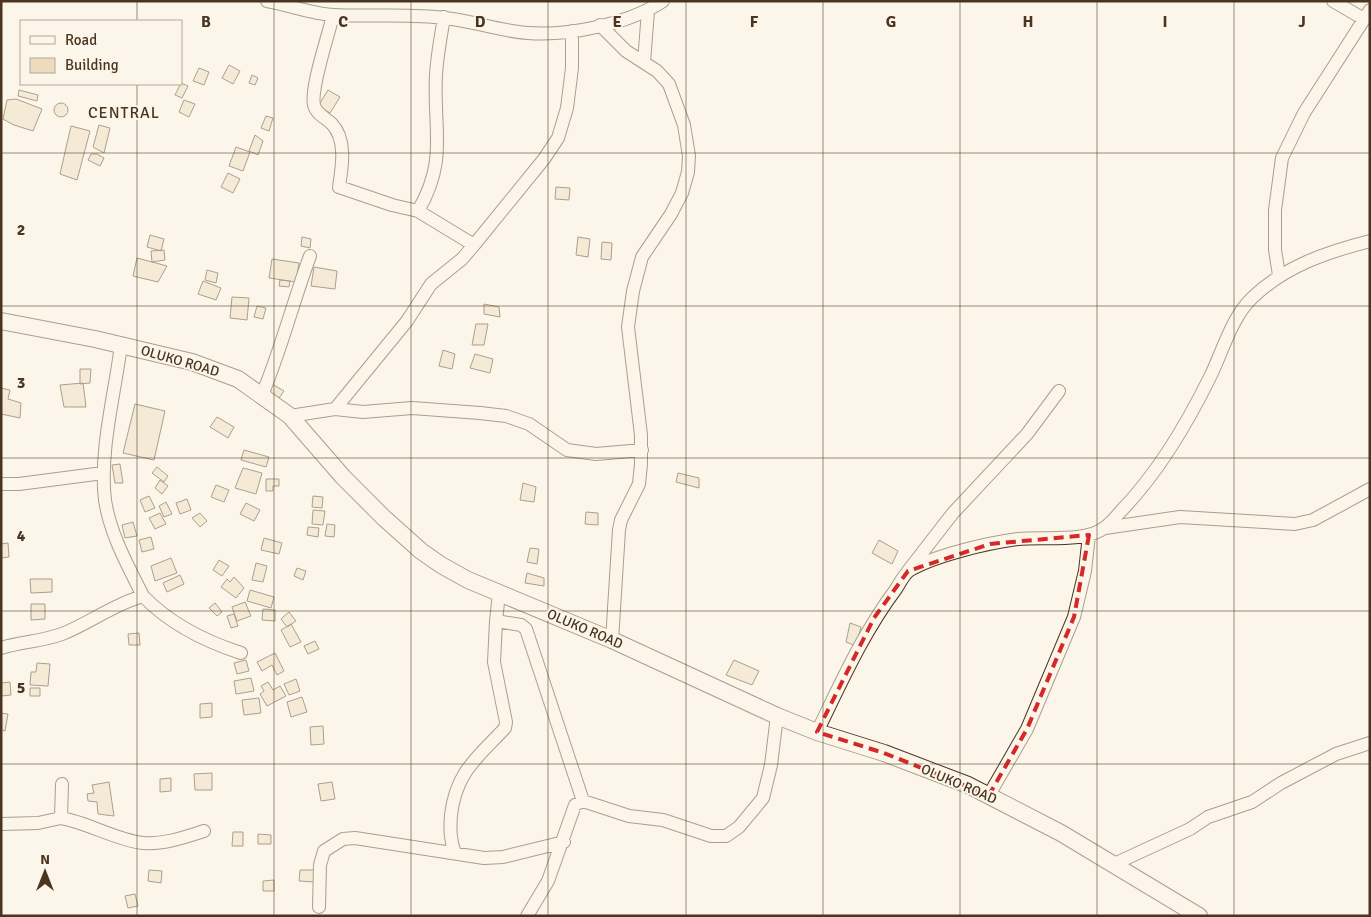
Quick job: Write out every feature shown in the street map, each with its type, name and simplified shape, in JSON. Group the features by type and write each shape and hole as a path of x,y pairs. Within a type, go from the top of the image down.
{"main road":[{"name":"OLUKO ROAD","path":"1,321 121,345 192,362 238,379 290,416 343,477 420,551 468,580 612,640 778,716 817,732 884,753 989,795 1061,833 1199,916"}],"street":[{"path":"267,1 305,11 333,15 444,18 529,33 572,31 600,25 648,11 663,1"},
{"path":"1279,276 1275,250 1275,210 1282,158 1304,113 1367,14 1333,1"},
{"path":"644,62 648,11"},
{"path":"333,15 313,104 317,112 338,131 341,142 342,168 339,187 392,205 418,211 474,244"},
{"path":"418,211 434,177 438,116 436,75 444,18"},
{"path":"600,25 626,50 644,62 669,84 684,125 689,156 688,172 682,193 672,214 642,257 628,327 642,450 639,484 621,520 619,530 612,640"},
{"path":"335,409 407,321 431,284 462,259 544,159 558,138 567,108 572,68 572,31"},
{"path":"1105,528 1145,485 1162,460 1211,374 1234,325 1250,299 1279,276 1336,250 1370,242"},
{"path":"262,395 278,356 292,304 310,256"},
{"path":"121,345 103,473 106,502 115,537 143,596 154,608 206,641 241,653"},
{"path":"817,732 874,618 953,512 1027,434 1059,391"},
{"path":"290,416 335,409 363,412 412,408 480,413 506,416 529,424 567,450 596,454 642,450"},
{"path":"1,484 18,484 103,473"},
{"path":"908,571 933,560 990,544 1019,539 1089,535 1105,528 1180,517 1295,524 1313,520 1370,489"},
{"path":"989,795 1027,729 1074,617 1085,571 1089,535"},
{"path":"455,853 450,832 458,782 466,770 504,728 506,722 494,662 499,592"},
{"path":"1,648 59,635 84,625 127,600 143,596"},
{"path":"496,621 521,625 526,629 583,801"},
{"path":"583,801 629,816 664,820 711,836 726,836 739,827 763,798 771,765 778,716"},
{"path":"1112,865 1190,829 1208,817 1252,802 1282,783 1336,754 1370,743"},
{"path":"61,818 62,784"},
{"path":"527,916 548,881 564,842 575,806 583,801"},
{"path":"1,824 38,823 61,818 81,822 143,843 176,839 204,831"},
{"path":"318,907 320,865 324,852 343,840 355,838 484,858 503,857 564,842"}],"highlighted area":[{"path":"1089,535 1074,617 1027,729 989,795 884,753 817,732 874,618 908,571 990,544"}],"building":[{"path":"229,65 240,71 233,84 222,78"},
{"path":"199,68 209,72 204,85 193,81"},
{"path":"252,75 258,78 255,85 249,83"},
{"path":"182,83 188,86 182,98 175,95"},
{"path":"19,90 38,95 37,101 18,96"},
{"path":"328,90 340,97 330,113 318,106"},
{"path":"16,99 42,109 33,131 3,119 7,100"},
{"path":"184,100 195,104 189,117 179,112"},
{"path":"58,103 64,103 68,110 64,117 58,117 54,113 54,107"},
{"path":"266,116 273,118 269,131 261,128"},
{"path":"99,125 110,128 104,153 93,147"},
{"path":"71,126 90,131 77,180 60,174"},
{"path":"255,135 263,141 258,155 249,151"},
{"path":"236,147 250,152 243,171 229,166"},
{"path":"91,154 97,154 104,158 100,166 88,160"},
{"path":"228,173 240,179 233,193 221,187"},
{"path":"556,187 570,188 569,200 555,199"},
{"path":"150,235 164,239 161,251 147,247"},
{"path":"302,237 311,239 310,248 301,246"},
{"path":"578,237 590,239 588,257 576,255"},
{"path":"602,242 612,243 611,260 601,259"},
{"path":"164,250 165,260 152,262 151,251"},
{"path":"137,258 167,266 158,282 133,276"},
{"path":"272,259 299,263 296,282 269,278"},
{"path":"314,267 337,271 335,289 311,286"},
{"path":"207,270 218,273 216,283 205,280"},
{"path":"280,280 290,281 289,287 279,286"},
{"path":"203,281 221,288 216,300 198,294"},
{"path":"232,297 249,298 247,320 230,318"},
{"path":"484,304 499,307 500,317 484,314"},
{"path":"257,306 266,308 263,319 254,317"},
{"path":"476,324 488,324 484,345 472,345"},
{"path":"443,350 455,354 452,369 439,366"},
{"path":"475,354 493,359 490,373 470,368"},
{"path":"80,369 91,369 90,383 80,384"},
{"path":"83,383 86,407 64,407 60,385"},
{"path":"272,384 284,391 279,398 268,391"},
{"path":"1,388 10,390 8,399 21,403 20,418 1,414"},
{"path":"135,404 165,411 154,460 123,453"},
{"path":"217,417 234,427 228,438 210,427"},
{"path":"244,450 269,457 266,467 241,460"},
{"path":"120,464 123,483 115,483 112,465"},
{"path":"157,467 168,476 164,482 152,473"},
{"path":"243,468 262,473 256,494 235,488"},
{"path":"678,473 699,478 699,488 676,482"},
{"path":"266,479 279,479 279,486 273,486 273,491 266,491"},
{"path":"160,480 168,486 162,494 155,488"},
{"path":"523,483 536,487 534,502 520,500"},
{"path":"216,485 229,490 224,502 211,497"},
{"path":"149,496 155,508 145,512 140,500"},
{"path":"313,496 323,497 322,508 312,507"},
{"path":"187,499 191,510 180,514 176,503"},
{"path":"166,502 172,514 164,517 159,506"},
{"path":"246,503 260,510 254,521 240,514"},
{"path":"313,510 325,511 323,525 312,524"},
{"path":"586,512 598,513 598,525 585,524"},
{"path":"160,513 166,524 155,529 149,518"},
{"path":"200,513 207,521 200,527 192,518"},
{"path":"133,522 137,536 125,538 122,525"},
{"path":"327,524 335,525 334,537 325,536"},
{"path":"308,527 319,528 318,537 307,535"},
{"path":"151,537 154,549 142,552 139,540"},
{"path":"264,538 282,543 279,554 261,550"},
{"path":"879,540 898,551 892,564 872,553"},
{"path":"8,543 9,557 1,558 1,544"},
{"path":"530,548 539,549 537,564 527,562"},
{"path":"171,558 177,573 155,581 151,566"},
{"path":"219,560 229,566 222,576 213,570"},
{"path":"256,563 267,566 263,582 252,580"},
{"path":"297,568 306,571 303,580 294,576"},
{"path":"527,573 544,578 544,586 525,583"},
{"path":"180,575 184,584 167,592 163,583"},
{"path":"234,577 244,588 236,598 221,587 227,579 230,582"},
{"path":"30,579 52,579 52,592 31,593"},
{"path":"250,590 274,597 271,608 247,601"},
{"path":"245,602 251,616 237,621 232,607"},
{"path":"215,603 222,612 217,616 209,608"},
{"path":"31,604 45,604 45,619 31,620"},
{"path":"263,609 275,610 275,621 262,620"},
{"path":"289,612 296,621 287,627 281,619"},
{"path":"234,614 238,626 231,628 227,616"},
{"path":"850,623 861,627 856,646 846,642"},
{"path":"291,624 301,642 290,647 281,630"},
{"path":"139,633 140,645 129,645 128,634"},
{"path":"315,641 319,649 308,654 304,646"},
{"path":"275,653 284,671 277,675 272,665 262,671 257,662"},
{"path":"246,660 249,671 237,674 234,663"},
{"path":"734,660 759,671 752,685 726,675"},
{"path":"37,663 50,664 48,686 30,685 31,672 36,672"},
{"path":"251,678 254,691 236,694 234,681"},
{"path":"296,679 300,691 289,695 284,684"},
{"path":"10,682 11,695 1,696 1,683"},
{"path":"268,682 273,690 280,686 286,696 267,706 260,694 264,691 261,686"},
{"path":"30,688 40,688 40,696 30,696"},
{"path":"302,697 307,712 291,717 287,702"},
{"path":"259,698 261,713 244,715 242,700"},
{"path":"212,703 212,717 200,718 200,704"},
{"path":"1,713 8,714 5,731 1,730"},
{"path":"323,726 324,744 311,745 310,727"},
{"path":"212,773 212,790 195,790 194,774"},
{"path":"171,778 171,791 160,792 160,779"},
{"path":"109,782 114,816 98,814 97,802 88,801 87,794 94,793 92,785"},
{"path":"332,782 335,799 321,801 318,784"},
{"path":"233,832 243,832 243,846 232,846"},
{"path":"258,834 271,835 271,844 258,844"},
{"path":"149,870 162,871 161,883 148,881"},
{"path":"300,870 315,870 315,882 299,881"},
{"path":"274,880 274,891 263,891 263,881"},
{"path":"135,894 138,906 128,908 125,896"}],"district":[{"name":"CENTRAL","path":"124,113"}]}
